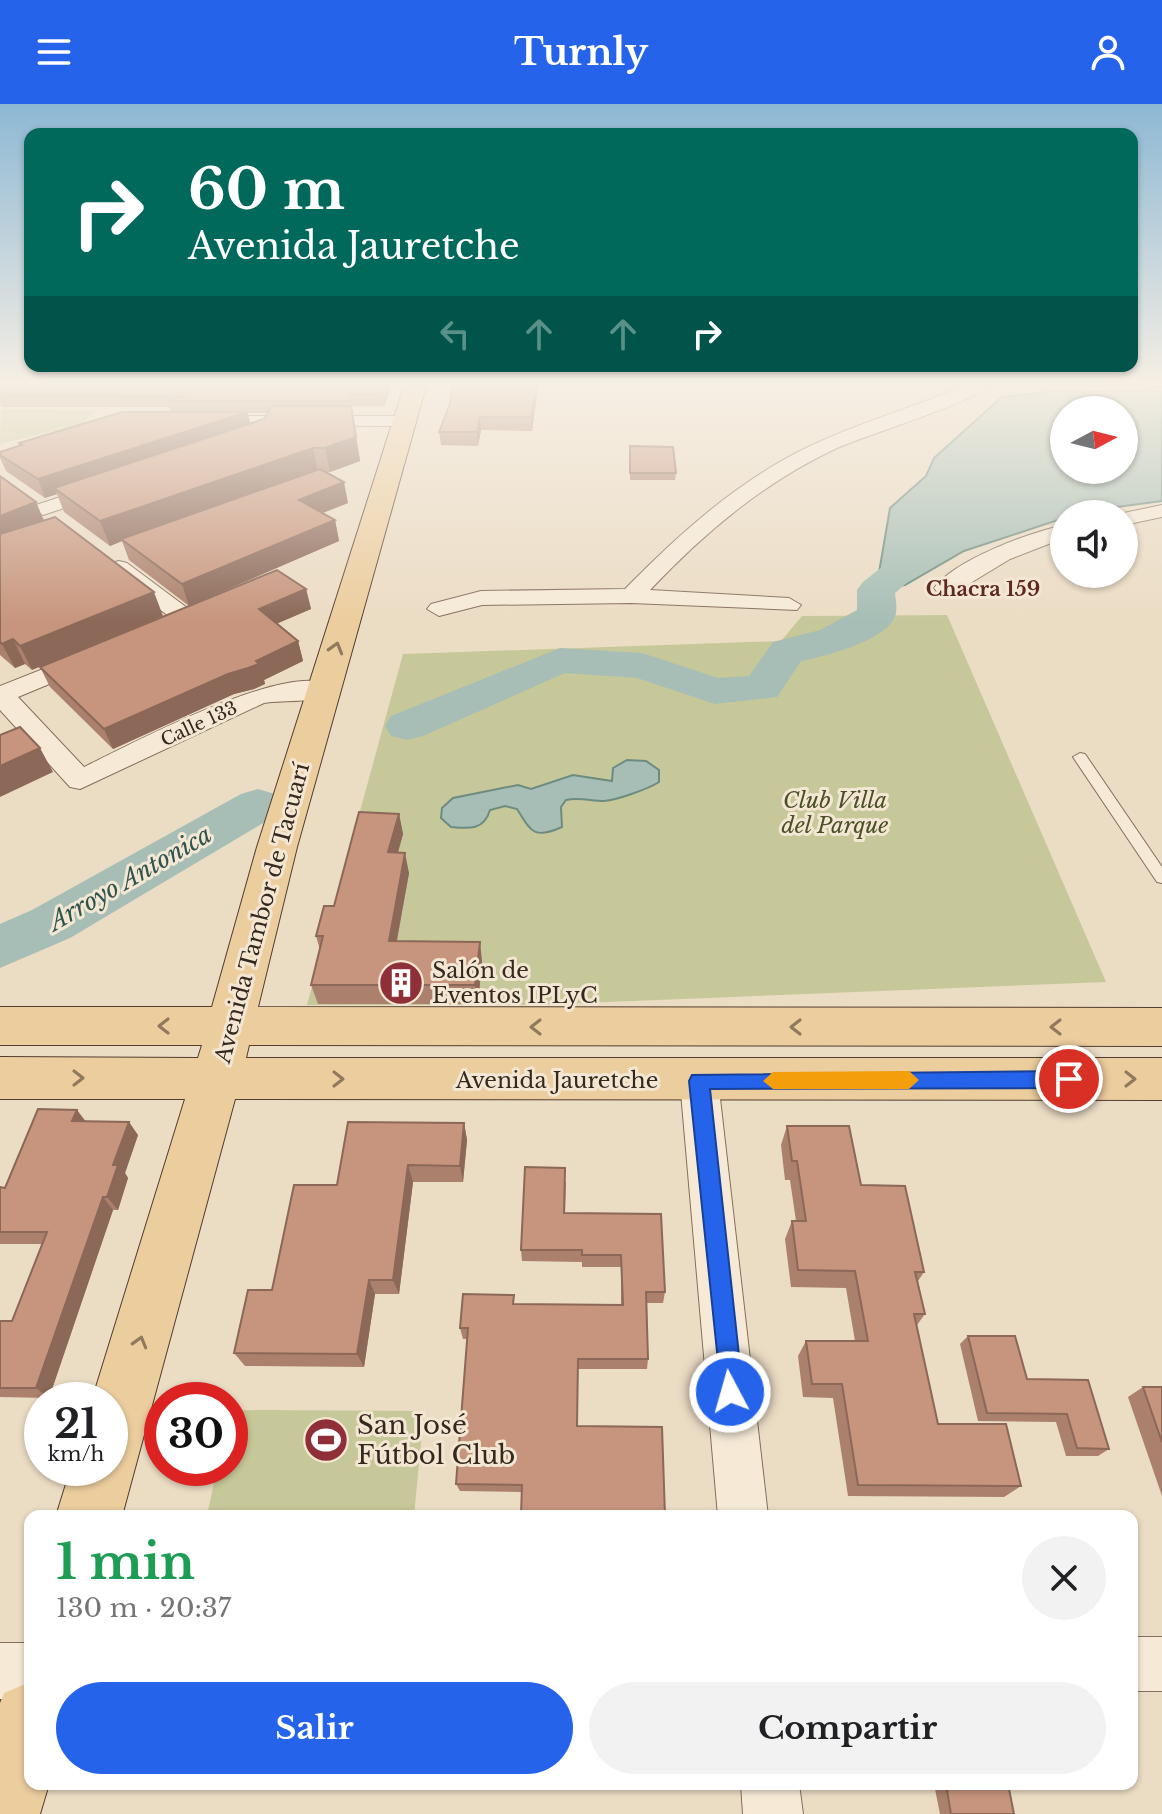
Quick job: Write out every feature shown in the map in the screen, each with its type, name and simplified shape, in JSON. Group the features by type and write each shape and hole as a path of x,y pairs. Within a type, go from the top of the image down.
{"main road":[{"name":"Avenida Tambor de Tacuarí","path":"128,1383 217,1079 277,847 390,463"},
{"path":"0,1026 1162,1027"},
{"name":"Avenida Jauretche","path":"0,1078 1162,1079"},
{"path":"91,1510 98,1486"},
{"path":"2,1814 24,1739"}],"street":[{"path":"631,596 672,553 736,501 795,463"},
{"path":"68,528 37,505 130,480"},
{"path":"1138,516 1162,511"},
{"path":"946,588 995,558 1050,536"},
{"path":"136,548 102,554 186,618"},
{"path":"439,609 481,598 631,596 789,605"},
{"path":"158,630 212,607"},
{"path":"1,694 115,647"},
{"name":"Calle 133","path":"1,694 23,736 80,780 256,697 285,691 319,707"},
{"path":"699,1081 742,1510"},
{"path":"1138,1664 1162,1664"},
{"path":"0,1671 24,1671"},
{"path":"771,1790 773,1814"}],"lane":[{"path":"1080,757 1162,878"}],"green space":[{"name":"Club Villa del Parque","path":"947,615 1106,982 532,1005 307,1005 403,654 781,641 802,616"},
{"name":"San José Fútbol Club","path":"248,1410 424,1411 415,1510 208,1510 213,1486 248,1486"}],"shaded area":[{"path":"932,463 1050,463 1050,484 1138,484 1138,463 1162,463 1162,501 1138,504 1138,500 1050,500 1050,523 964,551 905,585 876,590 890,508 926,476"},
{"path":"627,760 646,761 659,770 659,782 610,800 566,800 561,807 562,827 552,831 534,831 517,809 505,806 490,810 480,825 470,828 451,827 441,818 442,808 453,798 518,785 531,789 573,775 612,781 613,768"}],"building":[{"path":"12,463 89,463 38,479"},
{"path":"131,463 270,463 100,521 54,488"},
{"path":"630,463 675,463 676,473 630,473"},
{"path":"320,469 344,482 299,500 335,520 182,584 121,539"},
{"path":"0,476 36,502 0,516"},
{"path":"55,517 154,592 20,646 13,639 2,644 0,534"},
{"path":"277,570 306,589 259,609 298,641 256,661 259,664 228,674 104,729 40,667"},
{"path":"20,727 40,748 0,766 0,735"},
{"path":"359,812 399,814 388,852 405,853 389,941 480,942 475,985 311,985 323,936 316,936 324,906 334,906"},
{"path":"38,1109 77,1110 72,1121 129,1122 113,1165 118,1165 107,1197 103,1197 38,1382 24,1382 24,1388 0,1388 0,1321 12,1321 47,1232 0,1232 0,1187 5,1188"},
{"path":"348,1122 464,1123 460,1166 408,1165 393,1280 369,1280 357,1354 234,1353 248,1290 272,1290 294,1185 337,1185"},
{"path":"787,1126 849,1126 861,1185 905,1186 924,1272 915,1272 925,1314 914,1314 938,1424 1006,1424 1021,1486 858,1485 842,1384 812,1384 806,1341 868,1341 855,1271 798,1270 792,1221 806,1221 797,1161 792,1161"},
{"path":"525,1167 565,1168 564,1213 661,1214 665,1292 646,1292 648,1359 578,1359 577,1426 662,1427 665,1510 521,1510 522,1485 456,1484 468,1328 460,1328 463,1294 514,1295 513,1304 623,1305 621,1255 582,1255 582,1250 521,1250"},
{"path":"968,1336 1015,1336 1027,1379 1088,1380 1109,1449 1077,1448 1067,1414 987,1413"},
{"path":"1143,1387 1162,1387 1162,1442"},
{"path":"947,1790 1009,1790 1014,1814 951,1814"}],"waterway":[{"name":"Arroyo Antonica","path":"407,726 560,660 642,666 715,691 762,688 787,651 835,639 877,615 876,590 936,542"},
{"name":"Arroyo Antonica","path":"0,947 51,924 258,805"}],"slow traffic":[{"path":"773,1081 909,1080"}],"place":[{"name":"Salón de Eventos IPLyC","path":"401,983"},
{"name":"San José Fútbol Club","path":"326,1440"}],"district":[{"name":"Chacra 159","path":"983,589"}],"route":[{"path":"730,1392 699,1081 1069,1079"}]}
